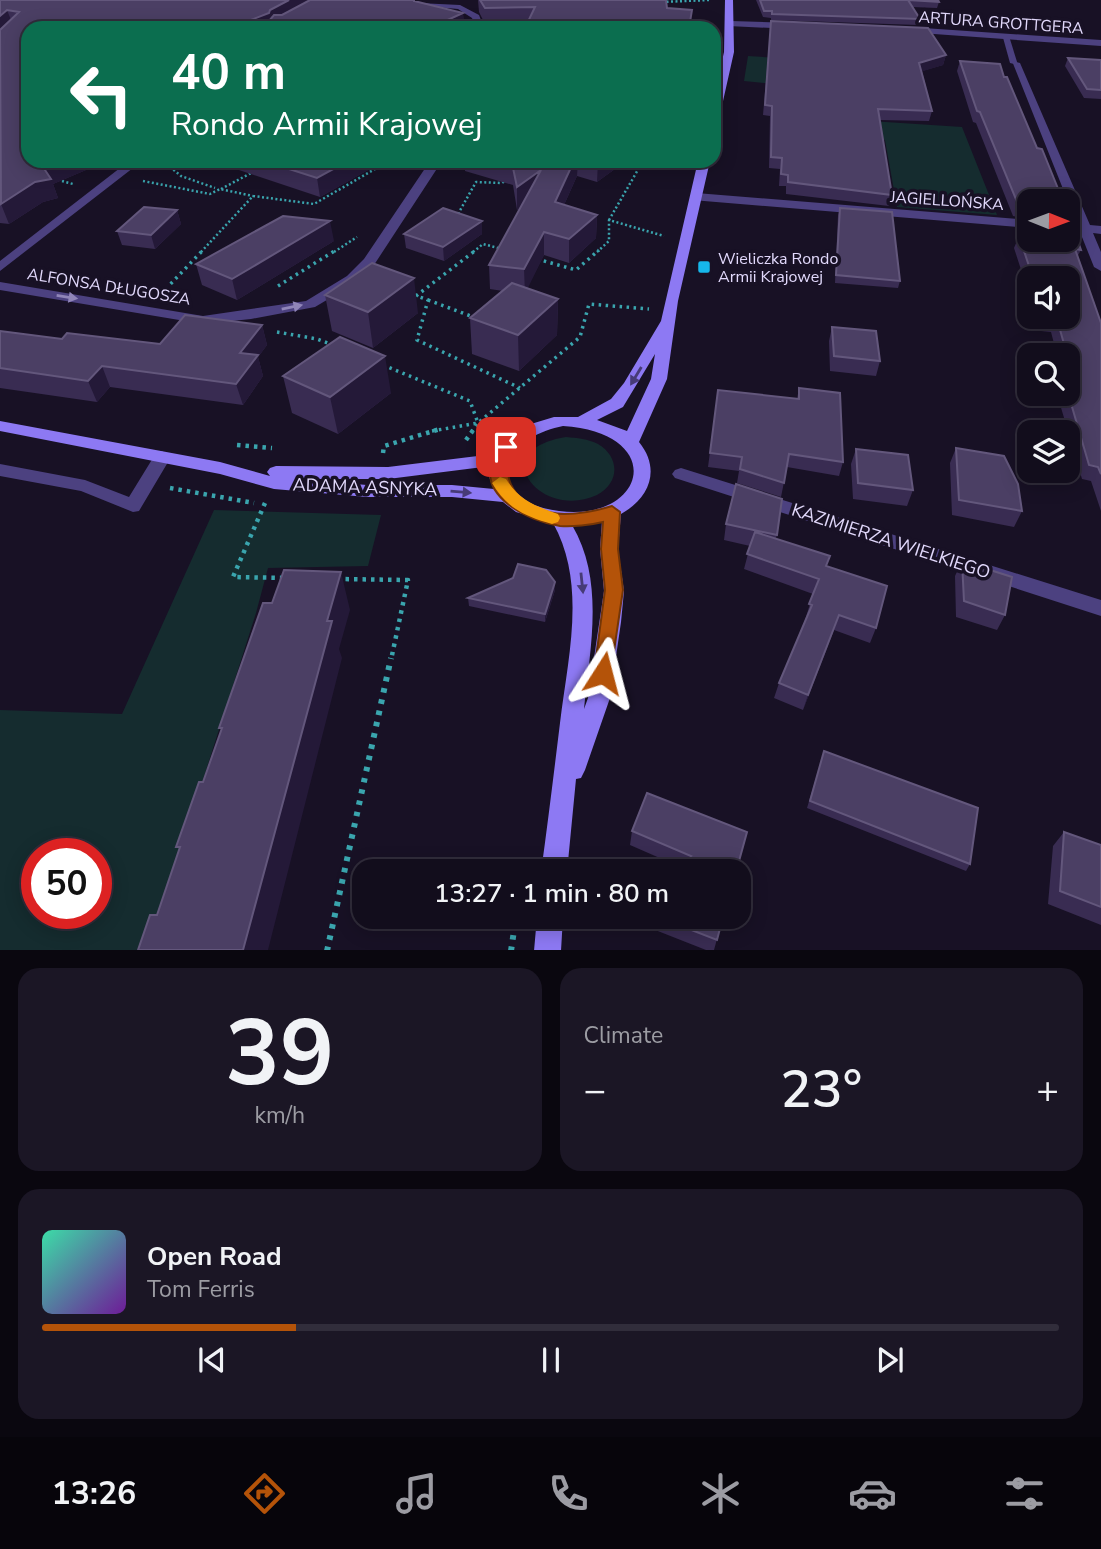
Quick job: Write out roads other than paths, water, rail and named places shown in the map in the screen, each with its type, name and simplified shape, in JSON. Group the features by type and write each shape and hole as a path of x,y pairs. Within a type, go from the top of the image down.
{"main road":[{"path":"721,88 729,52 729,0"},
{"path":"630,443 659,379 669,316 702,168"},
{"path":"581,422 617,403 631,384 669,316"},
{"path":"581,422 608,429 630,443 640,456 644,472 640,487 629,501 596,518 561,520 522,507 508,496 501,484 498,472 500,459 516,437 530,429 555,423 581,422"},
{"name":"ADAMA ASNYKA","path":"0,426 223,469 274,483 356,490 452,491 508,496"},
{"name":"ADAMA ASNYKA","path":"223,469 376,474 454,468 500,459"},
{"path":"565,793 599,698 614,590 609,549 612,512"},
{"path":"556,859 583,621 583,584 572,538 561,520"},
{"path":"547,950 549,929"}],"street":[{"path":"360,0 460,7 476,17 477,21"},
{"path":"731,24 800,26"},
{"name":"ARTURA GROTTGERA","path":"892,30 1101,43"},
{"path":"1004,36 1101,267"},
{"path":"0,267 127,168"},
{"name":"ALFONSA DŁUGOSZA","path":"0,286 203,320 251,315 310,304 352,279 369,262 431,168"},
{"name":"JAGIELLOŃSKA","path":"696,197 1017,222"},
{"path":"1080,228 1101,230"},
{"path":"0,470 85,486 133,506 162,457"},
{"name":"KAZIMIERZA WIELKIEGO","path":"681,474 1101,608"}],"place":[{"name":"Wieliczka Rondo Armii Krajowej","path":"704,267"}]}
